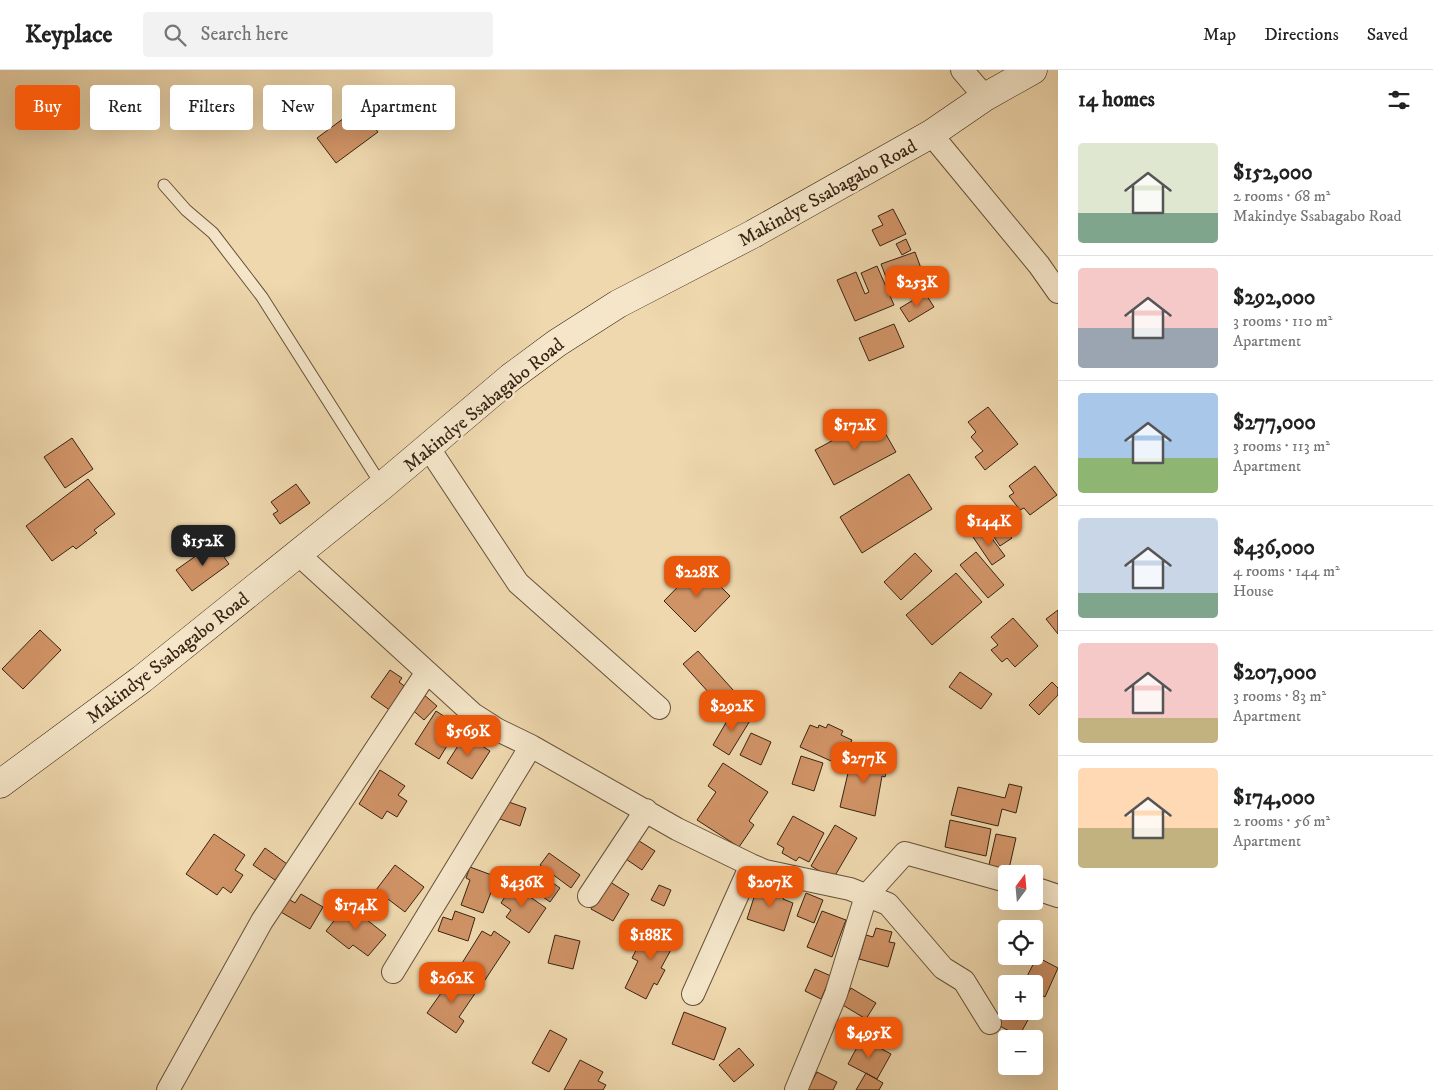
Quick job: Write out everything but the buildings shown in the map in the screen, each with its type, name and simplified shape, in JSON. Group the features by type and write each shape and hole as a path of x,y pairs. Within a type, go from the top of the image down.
{"street":[{"path":"962,70 985,97"},
{"name":"Makindye Ssabagabo Road","path":"0,784 142,679 382,486 511,377 557,343 618,304 753,234 931,134 985,97 1034,70"},
{"path":"931,134 1039,265 1058,292"},
{"path":"428,447 518,583 659,708"},
{"path":"298,554 482,720 678,829 751,865 765,871 850,890 888,904 942,968 964,981 990,1023"},
{"path":"168,1090 262,921 427,672"},
{"path":"393,972 531,746"},
{"path":"589,896 646,810"},
{"path":"796,1090 836,994 866,896 905,853 998,879"},
{"path":"693,994 751,865"},
{"path":"1043,891 1058,896"}],"lane":[{"path":"164,185 186,210 213,233 262,297 382,486"}]}
